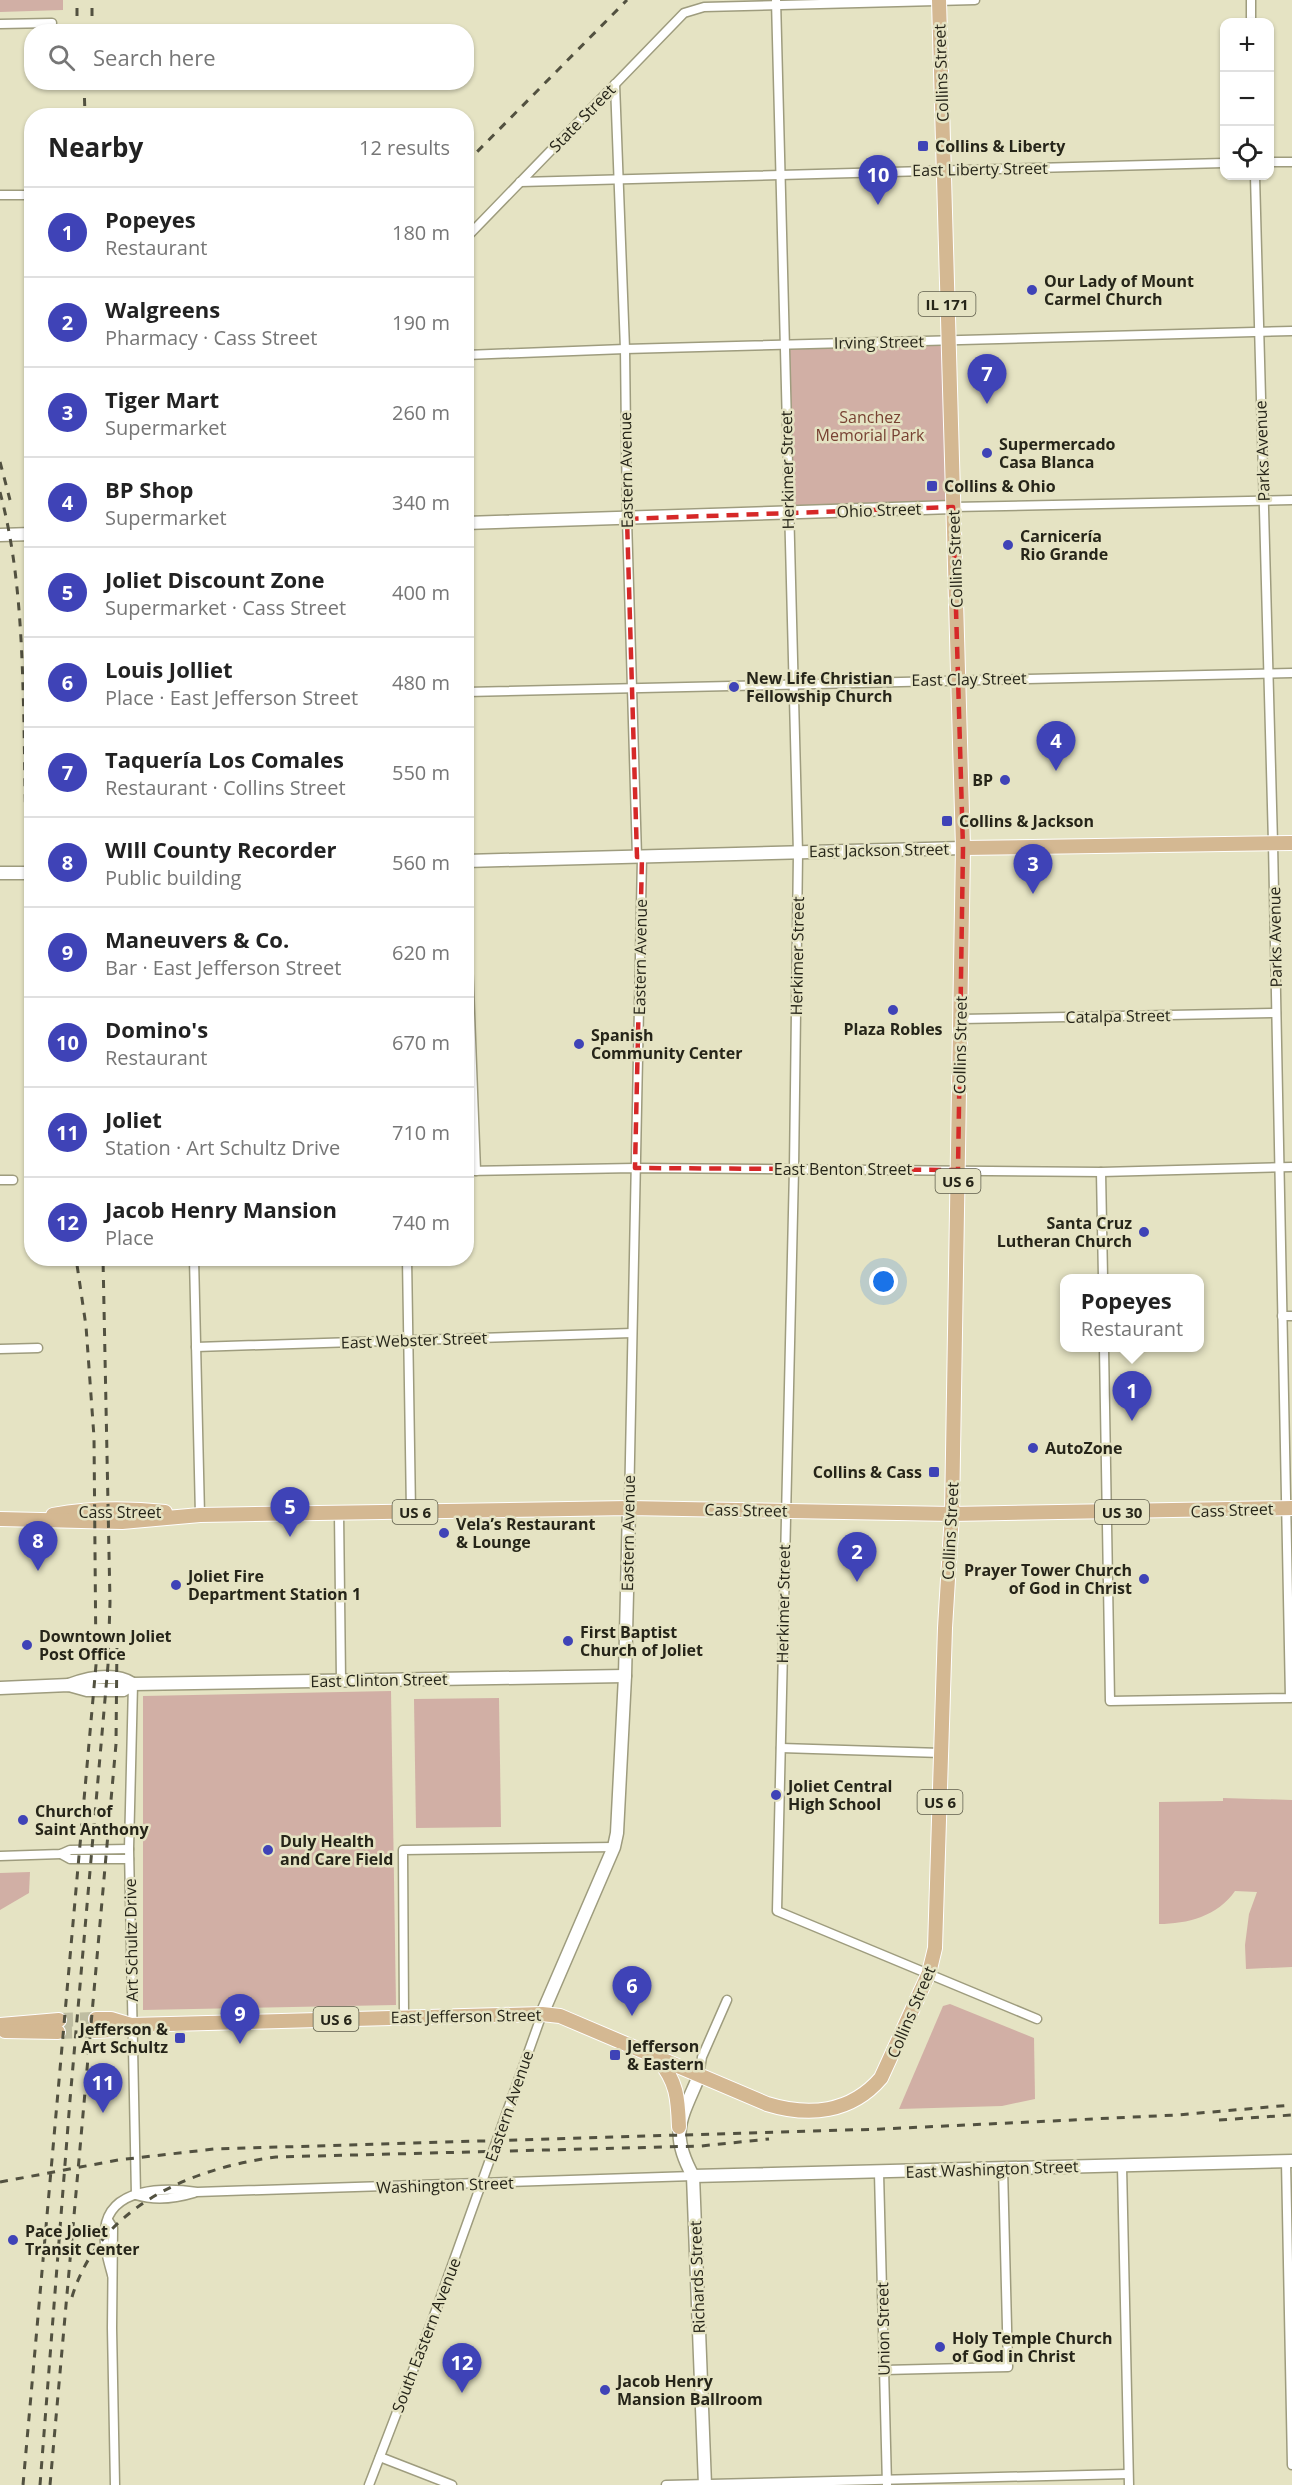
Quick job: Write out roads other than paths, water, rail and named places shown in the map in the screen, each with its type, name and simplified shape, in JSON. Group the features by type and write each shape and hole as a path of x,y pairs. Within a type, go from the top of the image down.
{"main road":[{"name":"Collins Street","path":"881,2078 929,1973 935,1948 940,1753 952,1514 963,848 939,0"},
{"name":"East Jackson Street","path":"963,848 1292,843"},
{"name":"Cass Street","path":"0,1519 40,1518 88,1522 200,1515 629,1508 952,1514 1289,1508"},
{"name":"East Jefferson Street","path":"96,2025 111,2019 131,2025 542,2014 560,2016 699,2076 784,2109 813,2112 834,2109 854,2101 870,2090 881,2078"},
{"path":"0,2025 59,2026 0,2031"},
{"path":"656,2058 673,2080 679,2127"}],"street":[{"path":"776,3 975,0"},
{"path":"1251,0 1251,18"},
{"name":"State Street","path":"474,230 684,13 704,7 776,3"},
{"name":"Herkimer Street","path":"776,3 798,853 794,1169 777,1911 929,1973"},
{"path":"0,24 52,23"},
{"name":"Eastern Avenue","path":"482,2184 542,2014 614,1847 617,1833 625,1676 629,1508 639,857 615,84"},
{"path":"1274,162 1292,162"},
{"name":"East Liberty Street","path":"520,182 1220,163"},
{"name":"Parks Avenue","path":"1107,1513 1110,1701 1290,1698 1287,1316 1280,1167 1255,180"},
{"path":"0,195 24,195"},
{"name":"Irving Street","path":"474,355 1292,331"},
{"name":"Ohio Street","path":"474,523 953,507 1292,500"},
{"path":"0,535 24,534"},
{"name":"East Clay Street","path":"474,692 1292,673"},
{"name":"East Jackson Street","path":"474,861 963,848"},
{"path":"0,873 24,873"},
{"name":"Catalpa Street","path":"960,1019 1276,1013"},
{"name":"East Benton Street","path":"474,1171 635,1168 1101,1172 1292,1167"},
{"path":"1101,1172 1103,1274"},
{"path":"0,1180 13,1180"},
{"path":"194,1266 200,1515"},
{"path":"407,1266 411,1512"},
{"name":"East Webster Street","path":"196,1347 632,1333"},
{"path":"0,1349 38,1348"},
{"path":"1104,1352 1107,1513"},
{"path":"339,1513 342,1680"},
{"name":"East Clinton Street","path":"0,1688 69,1685 86,1678 123,1678 132,1684 625,1676"},
{"name":"Art Schultz Drive","path":"132,1684 129,1859 136,2195"},
{"path":"781,1748 940,1753"},
{"path":"404,2017 402,1850 614,1847"},
{"path":"0,1856 61,1854 70,1850 129,1849"},
{"path":"61,1854 70,1859 129,1859"},
{"path":"929,1973 1037,2019"},
{"path":"699,2076 702,2057 727,2000"},
{"name":"Richards Street","path":"699,2076 679,2127 678,2139 680,2151 693,2176 705,2484"},
{"path":"1289,2161 1292,2465"},
{"name":"East Washington Street","path":"693,2176 1289,2161"},
{"path":"1122,2166 1129,2485"},
{"path":"884,2370 1008,2367 1003,2169"},
{"name":"Union Street","path":"879,2173 887,2482"},
{"name":"Washington Street","path":"136,2195 148,2199 178,2198 197,2192 693,2176"},
{"name":"South Eastern Avenue","path":"369,2485 482,2184"},
{"path":"115,2485 112,2275 105,2248 105,2228 112,2208 136,2195"},
{"path":"380,2457 452,2485"},
{"path":"666,2485 887,2482 1128,2474"}],"tunnel":[{"path":"59,2020 96,2019"},
{"path":"58,2032 95,2031"}],"railway":[{"path":"77,0 77,24"},
{"path":"92,0 92,24"},
{"path":"474,155 627,0"},
{"path":"84,90 85,108"},
{"path":"0,462 10,500"},
{"path":"0,492 12,549 19,607 24,736"},
{"path":"23,2485 96,1665 94,1437 86,1326 77,1266"},
{"path":"40,2485 70,2100 108,1665 110,1602 103,1266"},
{"path":"50,2485 116,1744 117,1639"},
{"path":"0,2182 118,2160 214,2149 882,2129 1177,2115 1292,2105"},
{"path":"1219,2120 1292,2115"},
{"path":"72,2297 85,2266 103,2239 126,2216 152,2197 181,2182 244,2162 276,2157 701,2146 769,2139"}],"place":[{"name":"Collins & Liberty","path":"923,146"},
{"name":"Domino's","path":"878,205"},
{"name":"Our Lady of Mount Carmel Church","path":"1032,290"},
{"name":"Taquería Los Comales","path":"987,404"},
{"name":"Supermercado Casa Blanca","path":"987,453"},
{"name":"Collins & Ohio","path":"932,486"},
{"name":"Carnicería Rio Grande","path":"1008,545"},
{"name":"New Life Christian Fellowship Church","path":"734,687"},
{"name":"BP Shop","path":"1056,771"},
{"name":"BP","path":"1005,780"},
{"name":"Collins & Jackson","path":"947,821"},
{"name":"Tiger Mart","path":"1033,894"},
{"name":"Plaza Robles","path":"893,1010"},
{"name":"Spanish Community Center","path":"579,1044"},
{"name":"Santa Cruz Lutheran Church","path":"1144,1232"},
{"name":"Popeyes","path":"1132,1421"},
{"name":"AutoZone","path":"1033,1448"},
{"name":"Collins & Cass","path":"934,1472"},
{"name":"Vela’s Restaurant & Lounge","path":"444,1533"},
{"name":"Joliet Discount Zone","path":"290,1537"},
{"name":"WIll County Recorder","path":"38,1571"},
{"name":"Prayer Tower Church of God in Christ","path":"1144,1579"},
{"name":"Walgreens","path":"857,1582"},
{"name":"Joliet Fire Department Station 1","path":"176,1585"},
{"name":"First Baptist Church of Joliet","path":"568,1641"},
{"name":"Downtown Joliet Post Office","path":"27,1645"},
{"name":"Joliet Central High School","path":"776,1795"},
{"name":"Church of Saint Anthony","path":"23,1820"},
{"name":"Duly Health and Care Field","path":"268,1850"},
{"name":"Louis Jolliet","path":"632,2016"},
{"name":"Jefferson & Art Schultz","path":"180,2038"},
{"name":"Maneuvers & Co.","path":"240,2044"},
{"name":"Jefferson & Eastern","path":"615,2055"},
{"name":"Joliet","path":"103,2113"},
{"name":"Pace Joliet Transit Center","path":"13,2240"},
{"name":"Holy Temple Church of God in Christ","path":"940,2347"},
{"name":"Jacob Henry Mansion Ballroom","path":"605,2390"},
{"name":"Jacob Henry Mansion","path":"462,2393"}],"park label":[{"name":"Sanchez Memorial Park","path":"870,426"}]}
